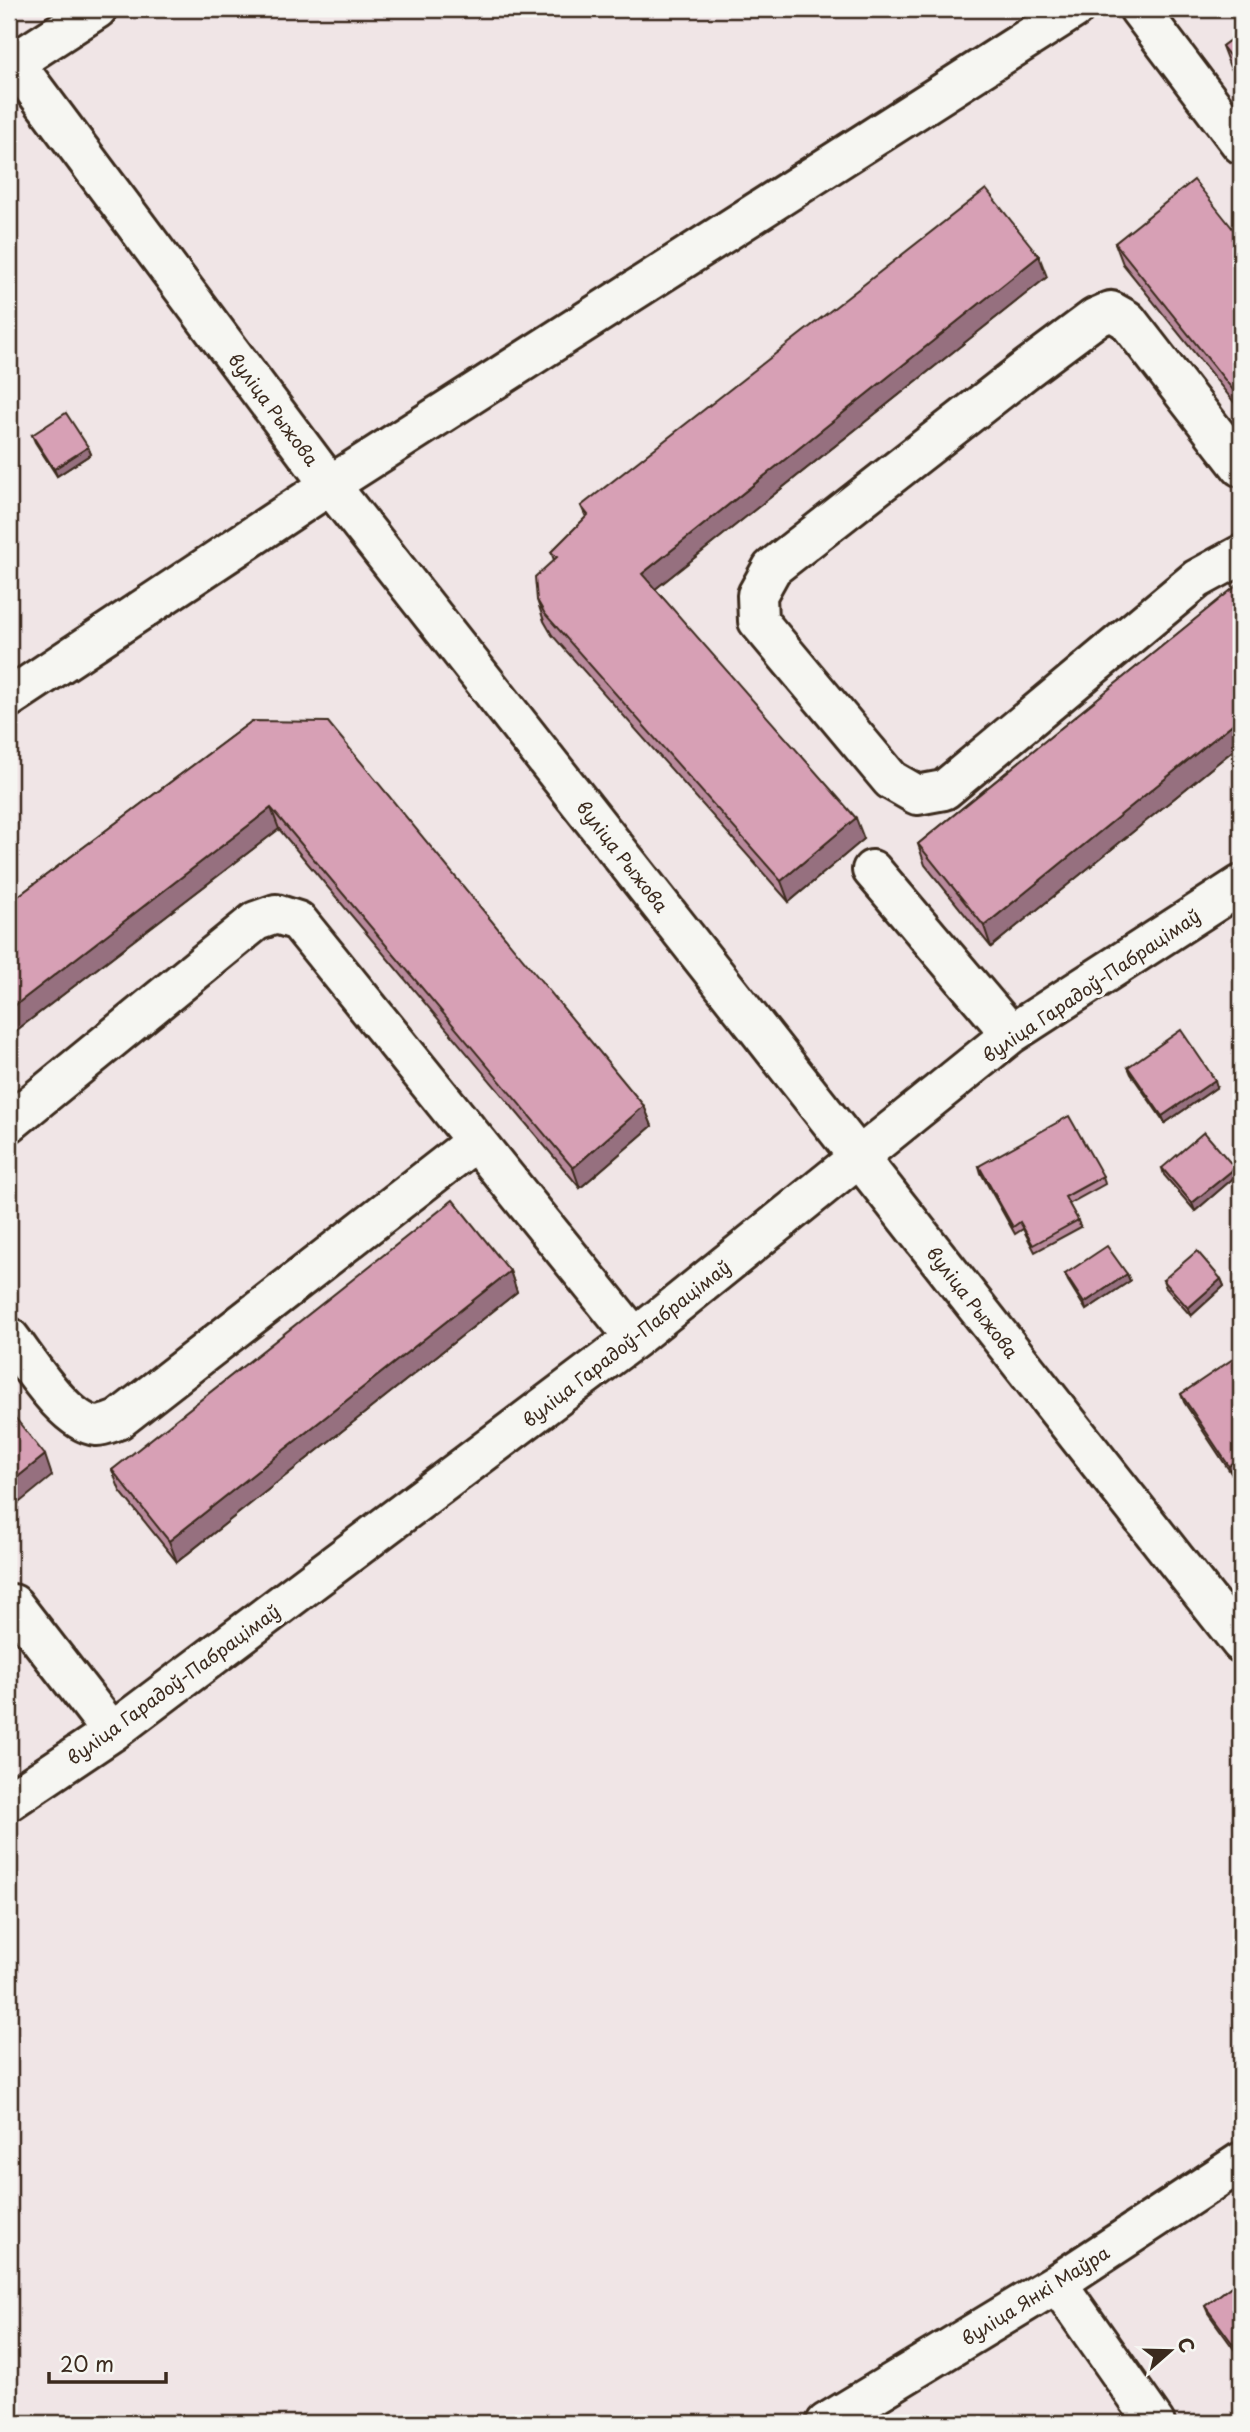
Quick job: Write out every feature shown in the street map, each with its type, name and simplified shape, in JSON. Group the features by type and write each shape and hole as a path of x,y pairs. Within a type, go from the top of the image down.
{"street":[{"path":"12,64 97,9"},
{"path":"9,698 330,485 1074,9"},
{"path":"1139,9 1241,144"},
{"name":"вуліца Рыжова","path":"12,64 330,485 1241,1643"},
{"path":"1241,467 1127,320 1111,311 1095,318 1028,368 772,568 757,595 758,621 891,780 917,795 944,790 1197,579 1241,555"},
{"path":"872,870 1011,1034"},
{"name":"вуліца Гарадоў-Пабрацімаў","path":"9,1801 111,1732 635,1338 1011,1034 1241,885"},
{"path":"9,1123 257,921 276,914 298,921 635,1338"},
{"path":"9,1337 65,1409 85,1422 99,1426 118,1420 476,1141"},
{"path":"13,1604 111,1732"},
{"name":"вуліца Янкі Маўра","path":"826,2423 1057,2283 1241,2162"},
{"path":"1057,2283 1155,2423"}],"building":[{"path":"1241,32 1241,71 1222,46"},
{"path":"1194,180 1241,239 1241,400 1115,243"},
{"path":"986,189 1039,256 642,574 856,818 781,881 545,614 537,600 535,577 557,557 551,552 588,515 581,506"},
{"path":"66,413 88,447 54,469 32,435"},
{"path":"1241,582 1241,717 984,926 918,844"},
{"path":"252,721 328,722 644,1106 573,1168 271,808 9,1010 9,903"},
{"path":"1181,1030 1215,1080 1162,1116 1128,1067"},
{"path":"1069,1116 1103,1176 1065,1197 1078,1220 1033,1245 1020,1222 1013,1227 979,1166"},
{"path":"1204,1132 1235,1168 1192,1203 1162,1168"},
{"path":"453,1200 510,1271 169,1541 112,1470"},
{"path":"1107,1246 1127,1274 1084,1303 1065,1274"},
{"path":"1197,1251 1221,1279 1188,1308 1163,1280"},
{"path":"1239,1355 1241,1457 1229,1466 1181,1394"},
{"path":"9,1410 45,1455 9,1484"},
{"path":"1241,2279 1241,2355 1205,2306"}]}
